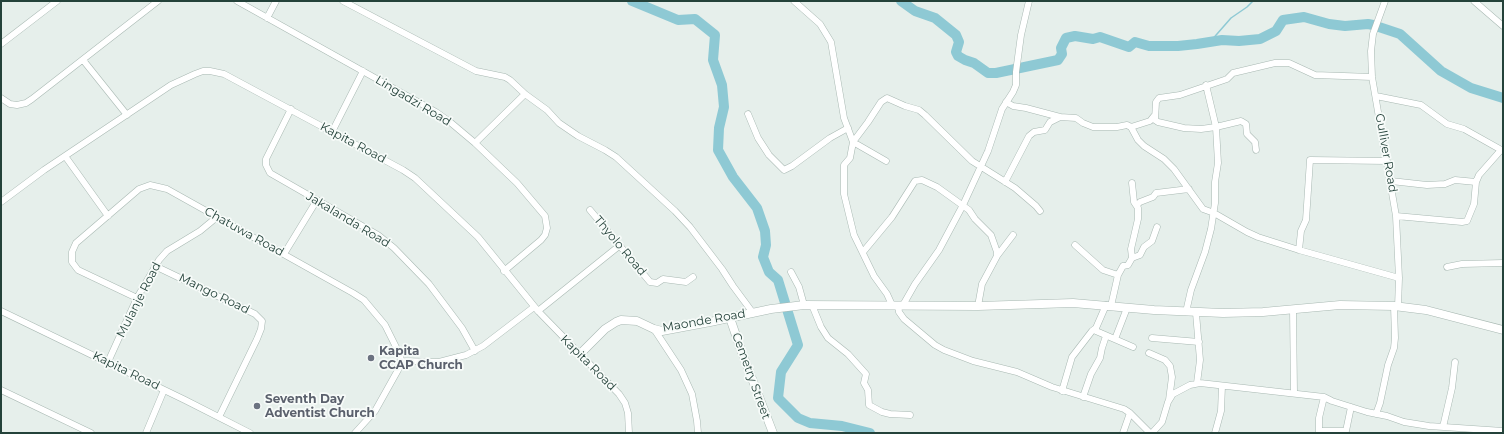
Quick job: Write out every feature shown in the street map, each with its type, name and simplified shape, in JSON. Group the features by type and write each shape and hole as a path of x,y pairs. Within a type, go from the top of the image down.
{"street":[{"path":"1,44 57,1"},
{"path":"1,98 13,104 26,103 158,1"},
{"name":"Lingadzi Road","path":"237,1 436,112 475,143 526,192 544,216 547,222 547,228 545,235 541,240 504,271"},
{"path":"267,18 276,1"},
{"path":"343,1 476,71 506,77 525,94 547,110 559,122 578,136 616,157 675,211 705,245 753,313"},
{"path":"794,1 820,24 831,42 844,118 853,142 886,161"},
{"path":"898,305 940,250 963,205 991,143 1002,109 1013,92 1016,85 1016,72 1021,35 1029,1"},
{"name":"Gulliver Road","path":"1376,414 1396,338 1396,307 1399,278 1396,216 1372,77 1371,43 1385,1"},
{"path":"1474,1 1503,26"},
{"path":"83,60 127,114"},
{"path":"1006,102 1012,106 1060,117 1076,118 1092,127 1117,127 1127,125 1131,126 1150,121 1154,116 1156,102 1159,98 1180,95 1227,78 1233,74 1282,62 1289,63 1315,75 1372,77"},
{"name":"Kapita Road","path":"1,202 32,178 155,95 184,78 194,74 210,71 224,74 291,109 415,178 478,237 536,309 610,384 625,403 628,413 629,433"},
{"path":"332,132 364,71"},
{"path":"1186,312 1214,213 1218,162 1216,127 1206,85"},
{"path":"475,143 525,94"},
{"path":"1376,96 1424,106 1444,123 1464,129 1502,150 1483,169 1476,182 1474,204 1469,219 1465,222 1396,216"},
{"path":"1040,211 1036,206 1005,182 980,167 967,157 926,115 919,110 887,98 880,102 868,122 853,142 850,158 844,165 843,184 852,227 874,276 887,294 898,305 899,312 904,319 935,345 973,361 1023,374 1062,391 1124,409 1151,433 1162,422 1168,402 1172,377 1170,366 1165,360 1149,353"},
{"name":"Jakalanda Road","path":"291,109 268,154 266,165 268,170 274,177 317,200 378,236 394,248 429,284 462,328 475,351"},
{"path":"748,114 758,138 769,156 784,170 792,166 830,138 848,128"},
{"path":"1154,116 1155,120 1158,122 1184,128 1201,129 1241,121 1246,124 1247,134 1255,142 1256,150"},
{"path":"1005,182 1029,136 1034,132 1045,130 1048,124 1060,117"},
{"path":"1131,126 1138,140 1171,166 1201,207 1251,234 1298,250 1399,278"},
{"path":"65,156 108,216"},
{"path":"1298,250 1301,231 1306,220 1310,160 1387,161"},
{"path":"862,252 892,217 915,180 922,180 937,187 969,210 978,223 991,235 997,256"},
{"path":"1391,181 1427,185 1445,184 1456,180 1476,182"},
{"path":"1062,391 1072,358 1092,331 1096,328 1109,306 1118,276 1124,266 1128,265 1132,258 1131,249 1138,219 1137,205 1134,202 1132,183"},
{"name":"Chatuwa Road","path":"137,298 78,270 72,262 72,252 76,243 139,189 150,185 167,189 353,292 364,300 384,325 400,355 400,361"},
{"path":"1137,205 1140,202 1153,197 1156,192 1189,189"},
{"path":"284,254 317,200"},
{"name":"Thyolo Road","path":"590,210 650,282 657,283 663,279 686,282 693,277"},
{"name":"Mulanje Road","path":"108,362 137,298 163,255 200,231 217,217"},
{"path":"1132,258 1140,255 1144,247 1152,241 1158,227"},
{"path":"978,306 982,284 997,256 1013,235"},
{"path":"1075,245 1103,270 1118,276"},
{"path":"355,433 375,412 398,370 400,361 439,362 475,351 536,309 619,246"},
{"path":"1447,267 1462,264 1503,263"},
{"name":"Mango Road","path":"155,266 255,314 262,321 257,339 219,417"},
{"path":"791,272 808,305 828,338 848,354 866,374 864,383 868,390 869,405 882,412 890,414 910,415"},
{"name":"Maonde Road","path":"580,354 605,328 621,320 633,320 654,329 662,330 793,305 978,306 1073,303 1186,312 1242,313 1340,305 1396,307 1426,310 1503,330"},
{"path":"1114,339 1127,308"},
{"path":"1293,309 1294,392"},
{"name":"Kapita Road","path":"1,311 108,362 250,433"},
{"path":"1196,312 1200,360 1197,383"},
{"name":"Cemetry Street","path":"730,318 773,433"},
{"path":"1096,328 1097,332 1134,347"},
{"path":"654,329 681,370 692,394 698,433"},
{"path":"1083,397 1091,374 1100,358 1106,336"},
{"path":"1152,338 1199,342"},
{"path":"1443,427 1452,388 1455,362"},
{"path":"1168,402 1178,391 1197,383 1294,392 1324,397 1351,407 1404,422 1443,427 1503,431"},
{"path":"1215,433 1221,411 1222,386"},
{"path":"1,390 91,433"},
{"path":"146,433 164,390"},
{"path":"1324,397 1319,418 1319,432 1346,431 1351,407"},
{"path":"1123,433 1130,413"}],"waterway":[{"path":"632,1 678,20 695,19 715,35 713,60 722,85 724,107 719,128 718,150 733,177 757,208 765,231 766,245 763,257 769,272 778,280 798,345 781,372 778,398 798,418 810,423 842,426 870,433"},
{"path":"901,1 915,11 935,18 956,35 959,42 956,52 958,56 974,63 988,73 996,73 1058,60 1062,54 1061,48 1066,38 1075,36 1093,39 1100,37 1129,47 1135,42 1149,46 1178,46 1222,40 1239,41 1260,39 1276,31 1283,20 1304,17 1329,24 1345,26 1373,25"},
{"path":"1210,42 1231,18 1253,1"},
{"path":"1379,27 1400,34 1441,71 1471,88 1503,98"}],"place":[{"name":"Kapita CCAP Church","path":"371,358"},
{"name":"Seventh Day Adventist Church","path":"257,406"}]}
